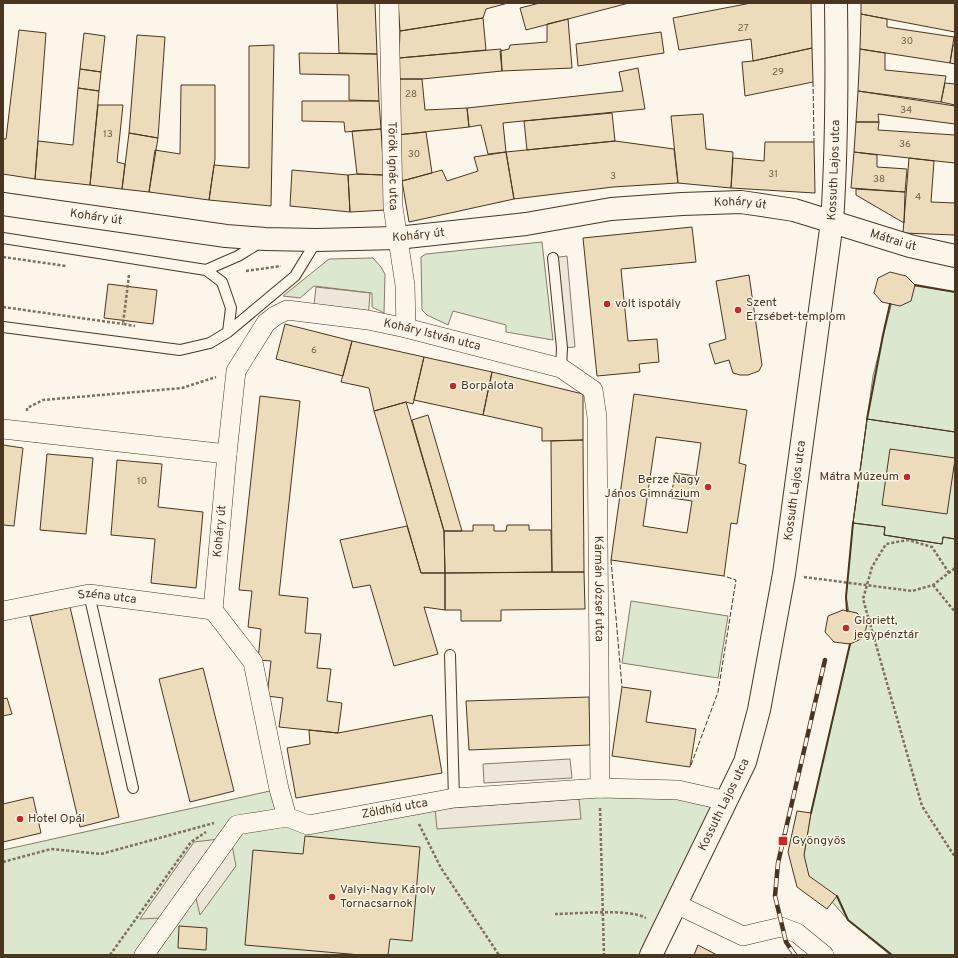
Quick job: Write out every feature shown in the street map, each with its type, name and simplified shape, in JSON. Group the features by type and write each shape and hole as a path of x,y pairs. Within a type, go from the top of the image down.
{"main road":[{"name":"Kossuth Lajos utca","path":"651,955 745,762 759,710 784,574 832,222 837,88 836,3"},
{"name":"Koháry út","path":"3,204 226,236 265,239 317,240 397,238 526,224 611,209 741,202 794,210 832,222"},
{"name":"Mátrai út","path":"832,222 910,246 955,256"}],"street":[{"name":"Török Ignác utca","path":"389,3 393,207 405,285 406,328"},
{"name":"Koháry István utca","path":"266,323 275,316 287,310 368,320 406,328 561,368 593,390"},
{"name":"Koháry út","path":"213,610 236,371 266,323"},
{"name":"Kármán József utca","path":"593,390 597,416 600,788"},
{"path":"3,429 227,454"},
{"name":"Széna utca","path":"3,611 89,594 213,610"},
{"path":"144,955 231,823 287,817 279,789 253,662 213,610"},
{"name":"Zöldhíd utca","path":"287,817 308,825 454,798 600,788 678,790 726,801"},
{"path":"676,904 743,936 781,927 797,933 824,955"}],"lane":[{"path":"3,238 206,270 222,282 230,308 228,332"},
{"path":"206,270 238,256 265,239"},
{"path":"3,327 180,350 210,343 228,332 295,276 317,240"},
{"path":"553,258 562,348 561,368"},
{"path":"89,594 133,788"},
{"path":"450,655 454,798"}],"path":[{"path":"123,324 129,275"},
{"path":"3,307 138,327"},
{"path":"26,431 28,408 43,400 182,388 236,371"},
{"path":"949,573 932,547 908,540 886,544 872,567 863,599 922,806 955,857"},
{"path":"784,574 912,591 933,585 955,568"},
{"path":"933,585 955,612"},
{"path":"600,788 604,955"},
{"path":"416,805 441,868 499,955"},
{"path":"3,862 51,848 101,854 231,823"},
{"path":"110,955 191,842 231,823"},
{"path":"555,914 639,914 664,927"}],"green space":[{"path":"542,242 553,340 506,332 506,325 453,311 448,325 427,315 422,310 421,257 426,254"},
{"path":"373,258 385,274 384,313 372,307 372,293 314,286 300,298 283,296 329,259"},
{"path":"896,286 915,286 955,292 955,955 890,955 848,920 802,868 811,813 853,632 846,597 853,523 873,376"},
{"path":"631,601 728,616 718,678 622,663"},
{"path":"600,788 727,801 651,955 3,955 3,850 279,789 287,817 308,825"}],"shaded area":[{"path":"567,256 575,347 562,348 553,258"},
{"path":"316,287 370,293 368,320 313,314"},
{"path":"570,759 572,778 484,783 483,764"},
{"path":"579,799 581,819 437,829 435,809"},
{"path":"219,839 160,918 140,919 194,842"},
{"path":"232,845 236,866 200,915 195,894"}],"building":[{"path":"337,3 375,3 377,54 339,53"},
{"path":"398,3 508,3 486,9 483,18 400,31"},
{"path":"540,3 629,3 526,30 520,8"},
{"path":"751,3 811,3 812,48 753,61 751,39 679,50 673,18"},
{"path":"861,3 955,3 955,32 861,14"},
{"path":"861,14 887,19 887,27 954,37 950,63 860,49"},
{"path":"483,18 486,50 399,58 400,31"},
{"path":"568,19 572,68 502,71 500,51 509,49 510,45 547,42 547,24"},
{"path":"19,30 46,33 35,179 3,174 3,139 6,139"},
{"path":"661,32 664,53 578,66 576,44"},
{"path":"84,33 105,36 101,72 80,69"},
{"path":"137,35 165,37 158,138 129,133"},
{"path":"274,45 271,206 209,200 214,165 249,168 249,46"},
{"path":"953,45 955,45 955,64 950,63"},
{"path":"812,48 813,82 745,96 742,62"},
{"path":"501,49 502,71 422,79 399,79 399,58"},
{"path":"860,49 885,53 885,70 946,76 941,102 858,91"},
{"path":"299,53 377,54 379,101 349,100 349,75 300,74"},
{"path":"638,68 645,109 503,123 506,152 488,154 481,125 469,127 467,108 623,91 619,72"},
{"path":"80,69 101,72 99,91 78,88"},
{"path":"399,79 422,79 425,110 467,108 469,127 397,135"},
{"path":"945,83 955,84 955,105 941,102"},
{"path":"181,85 215,85 215,159 209,200 149,192 155,150 180,154"},
{"path":"78,88 99,91 90,185 35,179 38,141 73,145"},
{"path":"858,91 955,106 955,124 878,114 879,122 856,122"},
{"path":"302,101 379,101 381,129 345,132 344,122 302,121"},
{"path":"98,105 123,105 117,162 125,164 122,189 90,185"},
{"path":"612,113 615,141 527,150 524,121"},
{"path":"703,114 706,149 733,152 731,188 678,183 671,116"},
{"path":"856,122 879,122 878,130 955,135 955,163 854,152"},
{"path":"381,129 384,175 357,174 352,131"},
{"path":"426,132 432,173 402,181 397,135"},
{"path":"129,133 158,138 149,192 122,189"},
{"path":"615,141 674,149 678,183 613,187 514,199 506,152"},
{"path":"765,142 814,142 815,193 731,188 733,158 764,161"},
{"path":"506,152 514,199 409,222 402,181 442,170 447,181 478,171 474,157"},
{"path":"854,152 877,155 877,167 907,169 905,192 851,188"},
{"path":"909,158 934,161 931,202 955,203 955,235 903,233"},
{"path":"292,170 348,175 350,212 290,206"},
{"path":"348,175 384,175 386,210 350,212"},
{"path":"856,189 905,192 904,223 856,195"},
{"name":"volt ispotály","path":"692,227 696,262 621,269 628,341 657,339 659,362 639,364 640,372 597,376 583,238"},
{"path":"890,272 906,276 915,285 911,301 900,306 882,302 874,293 878,278"},
{"name":"Szent Erzsébet-templom","path":"749,275 762,365 759,371 748,375 740,375 733,373 729,360 715,364 709,344 726,339 716,281"},
{"path":"108,284 157,290 153,324 104,318"},
{"path":"285,324 352,341 343,376 276,359"},
{"path":"352,341 424,357 413,404 406,402 374,411 369,388 341,382"},
{"name":"Borpalota","path":"424,357 492,372 483,415 414,400"},
{"path":"492,372 583,394 583,440 542,441 542,428 483,415"},
{"name":"Berze Nagy János Gimnázium","path":"634,394 747,410 739,463 746,465 737,524 731,523 724,576 611,560","holes":["656,437 701,443 696,476 675,473 671,498 692,501 687,533 643,526"]},
{"path":"260,396 300,401 279,595 308,598 305,633 321,634 317,668 331,669 327,701 342,703 338,733 279,727 283,698 267,696 271,661 258,660 261,629 248,627 252,591 239,590"},
{"path":"406,402 444,531 445,573 421,573 374,411"},
{"path":"428,415 462,531 444,531 412,420"},
{"name":"Mátra Múzeum","path":"867,419 955,432 955,458 890,449 882,505 947,514 955,459 955,539 943,537 942,544 884,535 885,527 853,523"},
{"name":"Mátra Múzeum","path":"867,419 955,432 955,539 943,537 942,544 884,535 885,527 853,523"},
{"path":"583,440 584,572 552,572 551,441"},
{"path":"3,445 23,448 14,526 3,525"},
{"path":"47,454 93,458 86,534 40,530"},
{"path":"117,460 162,464 158,507 203,512 196,588 151,583 155,539 111,535"},
{"path":"473,525 494,525 494,531 506,531 507,525 529,525 529,530 551,530 552,572 445,573 444,531 473,531"},
{"path":"407,526 421,573 445,573 445,610 424,607 438,654 394,666 370,585 353,588 340,540"},
{"path":"584,572 585,609 501,610 501,621 461,621 461,610 445,610 445,573"},
{"path":"70,607 119,817 80,827 30,616"},
{"name":"Gloriett, jegypénztár","path":"843,610 857,613 867,625 863,638 850,644 834,642 825,632 828,616"},
{"path":"203,668 234,791 190,802 159,679"},
{"path":"622,687 651,691 646,722 696,729 690,767 612,756"},
{"path":"589,697 590,745 469,750 466,701"},
{"path":"7,698 12,714 3,716 3,699"},
{"path":"432,715 442,773 296,798 287,748 310,744 309,730 338,733"},
{"name":"Hotel Opál","path":"33,797 41,833 3,842 3,804"},
{"path":"797,811 811,813 804,855 809,876 837,896 827,909 797,887 788,852"},
{"name":"Valyi-Nagy Károly Tornacsarnok","path":"305,836 420,847 412,941 390,939 388,955 361,955 245,945 253,850 303,854"},
{"path":"179,926 207,928 206,950 178,948"},
{"path":"698,945 717,955 694,955"}],"railway":[{"path":"795,955 786,942 775,896 778,863 825,660"}],"fence":[{"path":"813,82 814,142"},
{"path":"611,560 622,687"},
{"path":"691,765 718,692 736,580 724,576"}],"wall":[{"path":"915,285 955,292"},
{"path":"867,419 890,304"},
{"path":"847,611 846,597 853,523"},
{"path":"811,813 850,644"},
{"path":"837,896 848,920 892,955"}],"place":[{"name":"volt ispotály","path":"607,304"},
{"name":"Szent Erzsébet-templom","path":"738,310"},
{"name":"Borpalota","path":"453,386"},
{"name":"Mátra Múzeum","path":"907,477"},
{"name":"Berze Nagy János Gimnázium","path":"708,487"},
{"name":"Gloriett, jegypénztár","path":"846,628"},
{"name":"Hotel Opál","path":"20,819"},
{"name":"Gyöngyös","path":"783,841"},
{"name":"Valyi-Nagy Károly Tornacsarnok","path":"332,897"}]}
